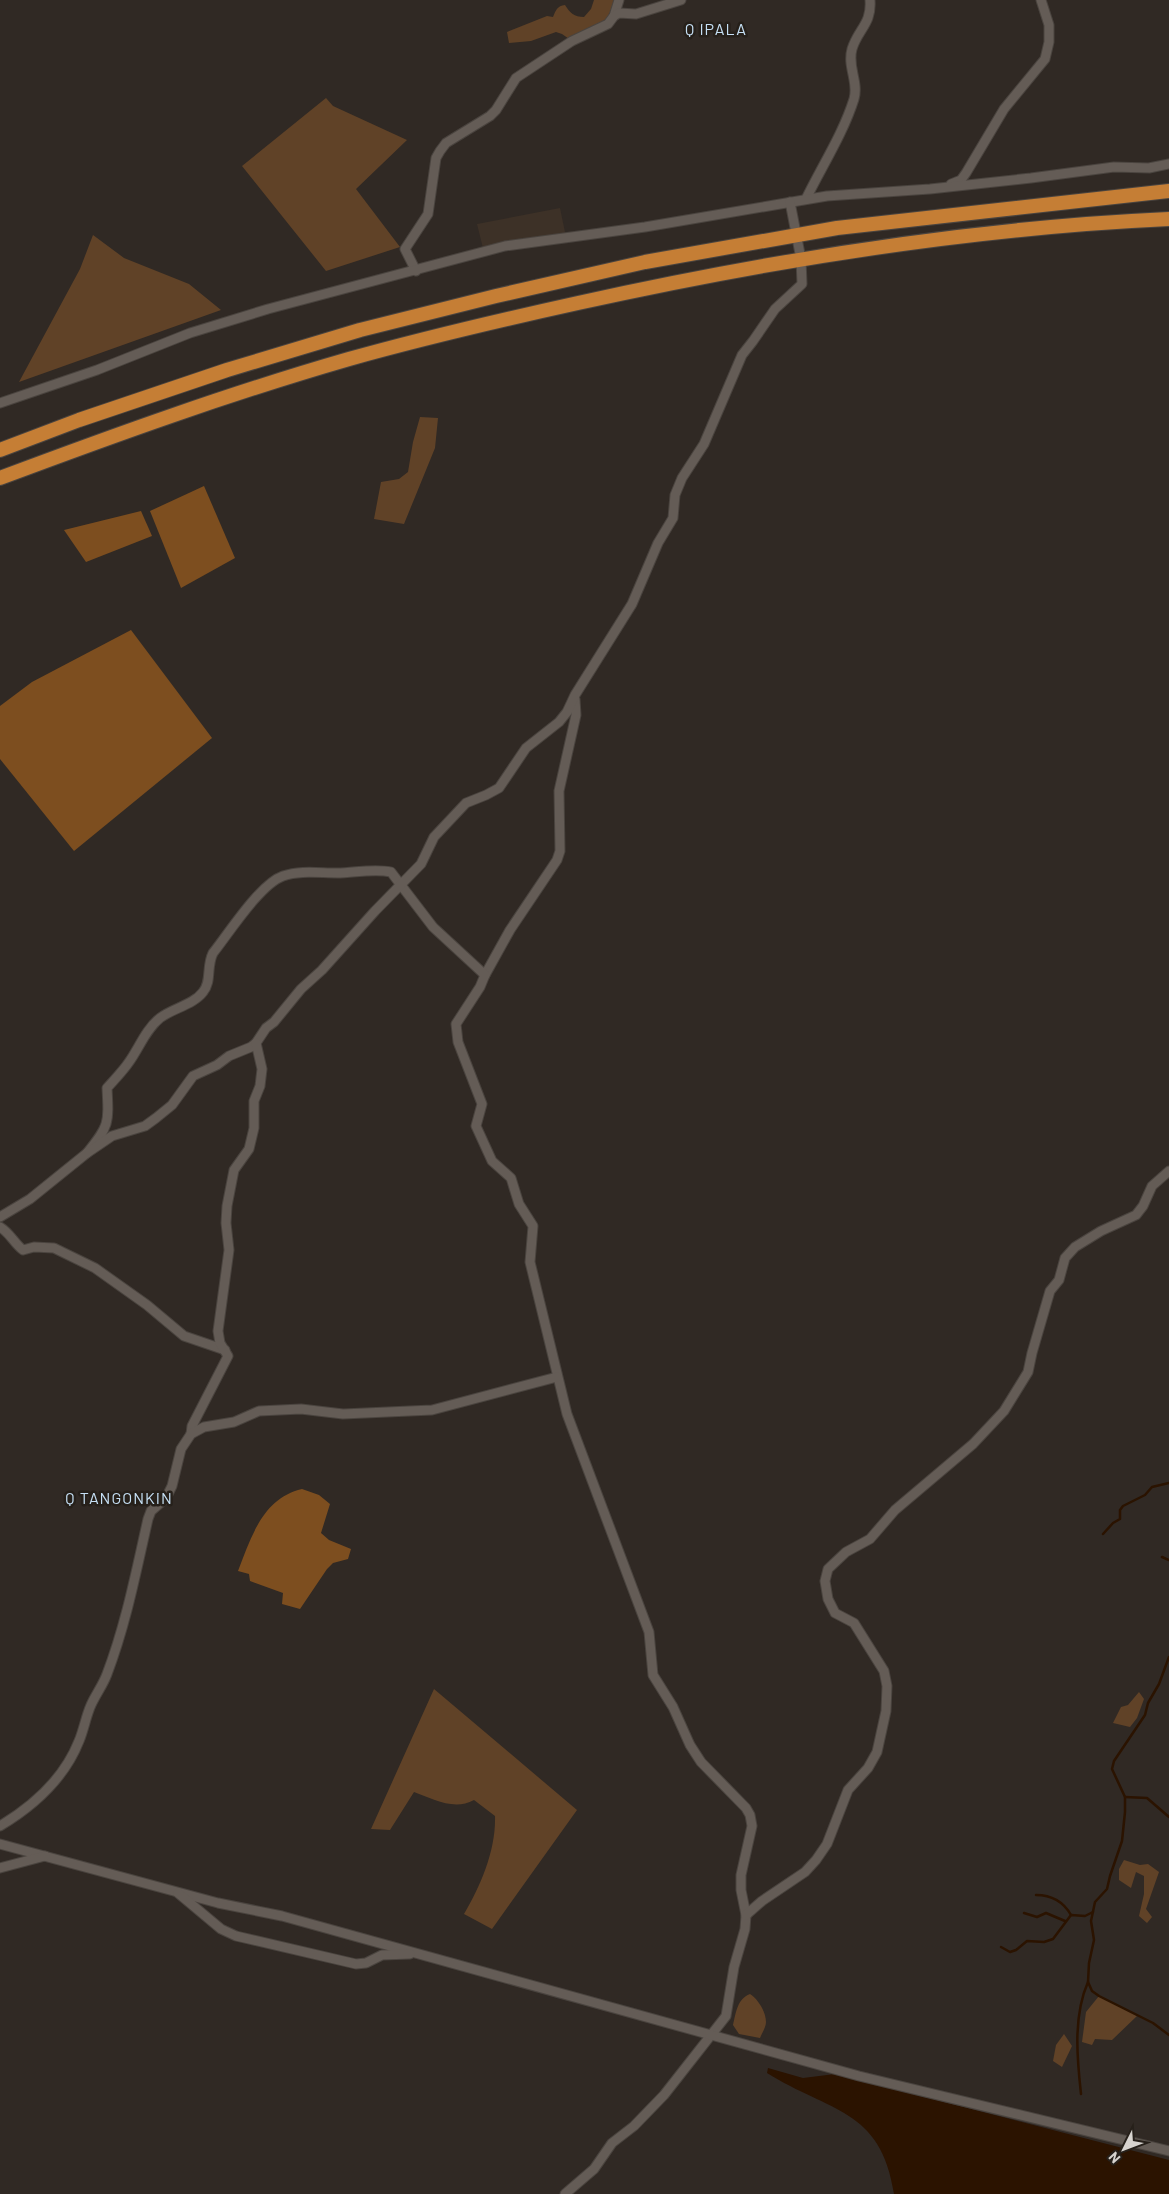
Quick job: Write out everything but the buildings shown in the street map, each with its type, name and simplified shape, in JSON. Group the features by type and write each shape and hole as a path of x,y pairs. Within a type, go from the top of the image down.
{"highway":[{"path":"0,450 78,420 227,370 360,330 496,296 645,262 837,228 1169,191"},
{"path":"0,478 227,397 349,359 494,322 661,284 800,259 922,241 1079,224 1169,219"}],"street":[{"path":"416,271 405,249 428,214 436,158 440,150 446,143 496,110 516,78 572,41 608,24 614,16 619,0"},
{"path":"614,16 619,13 636,14 681,0"},
{"path":"806,199 838,138 855,97 856,85 850,68 852,49 871,13 870,0"},
{"path":"946,186 961,180 1004,109 1046,59 1049,25 1041,0"},
{"path":"0,403 97,370 190,333 268,309 505,246 645,227 827,196 930,189 1031,178 1114,166 1149,168 1169,164"},
{"path":"0,1217 30,1199 87,1153 112,1136 145,1126 172,1105 193,1076 256,1043 266,1028 274,1022 301,989 322,970 421,864 434,837 466,803 486,796 499,788 526,748 559,722 567,712 575,695 632,604 658,543 673,518 675,495 682,478 704,444 742,355 775,309 802,284 800,259 790,202"},
{"path":"565,2194 594,2169 612,2143 634,2126 664,2096 726,2016 731,1981 742,1946 746,1915 741,1890 741,1875 752,1826 750,1815 746,1808 701,1762 690,1745 673,1707 653,1675 649,1632 576,1440 558,1376 530,1262 533,1226 519,1204 511,1178 492,1161 476,1126 482,1104 458,1042 456,1024 480,987 510,930 557,860 560,851 559,791 576,716 575,695"},
{"path":"87,1153 106,1130 108,1110 107,1088 129,1062 160,1018 198,997 204,991 208,983 208,962 213,952 264,887 282,876 305,872 336,873 382,870 390,872 433,927 485,975"},
{"path":"191,1434 192,1426 228,1356 220,1343 218,1330 230,1250 226,1223 227,1206 234,1170 249,1149 254,1128 254,1101 260,1086 262,1068 256,1043"},
{"path":"746,1915 762,1901 805,1872 816,1860 826,1844 848,1790 868,1768 877,1752 886,1710 888,1686 884,1670 854,1623 835,1613 828,1598 825,1581 828,1568 846,1552 870,1539 895,1510 973,1444 1004,1411 1028,1372 1045,1305 1050,1291 1059,1280 1065,1258 1075,1247 1101,1231 1136,1215 1143,1206 1152,1186 1169,1171"},
{"path":"0,1227 8,1232 23,1250 34,1247 54,1248 95,1268 147,1305 184,1336 225,1350"},
{"path":"0,1826 19,1814 50,1787 62,1775 69,1762 79,1741 91,1704 107,1676 126,1617 148,1519 151,1511 166,1498 172,1486 181,1449 191,1434 204,1426 234,1422 258,1411 301,1409 343,1414 432,1410 558,1376"},
{"path":"0,1844 47,1855 218,1903 282,1916 859,2076 1169,2151"},
{"path":"0,1868 47,1855"},
{"path":"176,1891 221,1929 236,1936 356,1964 382,1955 420,1954"}],"shaded area":[{"path":"594,0 619,0 614,16 572,41 556,32 531,41 509,43 507,32 547,16 553,17 560,6 565,5 575,15 584,17 591,9"},
{"path":"326,98 333,106 407,140 356,189 400,247 326,271 242,166"},
{"path":"560,208 566,237 484,252 477,224"},
{"path":"93,235 124,258 189,284 221,310 19,382 80,269"},
{"path":"420,417 438,418 435,448 404,524 374,519 381,482 399,479 408,472 413,442"},
{"path":"204,486 235,558 181,588 150,511"},
{"path":"141,511 152,536 86,562 64,530"},
{"path":"131,630 212,738 74,851 0,759 0,706 32,682"},
{"path":"302,1489 319,1495 330,1504 321,1533 329,1540 351,1549 348,1559 333,1563 327,1569 300,1609 282,1604 283,1593 250,1581 249,1574 238,1571 254,1532 268,1510 277,1501"},
{"path":"434,1689 577,1810 492,1929 464,1914 486,1867 493,1842 495,1816 474,1800 466,1803 451,1804 436,1801 414,1792 390,1830 371,1829"},
{"path":"1139,1692 1144,1699 1137,1718 1130,1727 1113,1723 1121,1707 1128,1705"},
{"path":"1124,1860 1140,1865 1148,1864 1159,1872 1146,1909 1152,1917 1147,1923 1139,1916 1144,1894 1144,1876 1136,1872 1131,1888 1119,1880 1119,1869"},
{"path":"750,1994 761,2006 766,2018 760,2038 739,2034 733,2025 736,2011 742,1999"},
{"path":"1099,1996 1137,2016 1112,2040 1095,2039 1092,2045 1082,2042 1086,2012"},
{"path":"1064,2034 1072,2046 1062,2067 1053,2061 1056,2045"},
{"path":"768,2068 803,2078 835,2074 1169,2160 1169,2194 894,2194 887,2166 877,2144 864,2128 849,2116 767,2073"}],"waterway":[{"path":"1103,1534 1113,1523 1120,1519 1120,1510 1123,1506 1145,1495 1152,1487 1169,1483"},
{"path":"1162,1557 1169,1560"},
{"path":"1169,1657 1159,1684 1148,1703 1145,1715 1114,1761 1112,1769 1125,1797 1122,1841 1107,1889 1095,1902 1091,1921 1094,1940 1089,1963 1088,1982 1092,1991 1099,1996 1153,2023 1169,2035"},
{"path":"1125,1797 1147,1798 1169,1817"},
{"path":"1036,1895 1047,1896 1056,1900 1071,1915"},
{"path":"1001,1947 1010,1952 1016,1950 1027,1941 1044,1942 1053,1939 1071,1915 1085,1916 1093,1912"},
{"path":"1024,1913 1037,1917 1046,1913 1065,1921"},
{"path":"1081,2094 1077,2037 1080,2009 1088,1982"}],"district":[{"name":"Q IPALA","path":"716,28"},
{"name":"Q TANGONKIN","path":"119,1497"}]}
